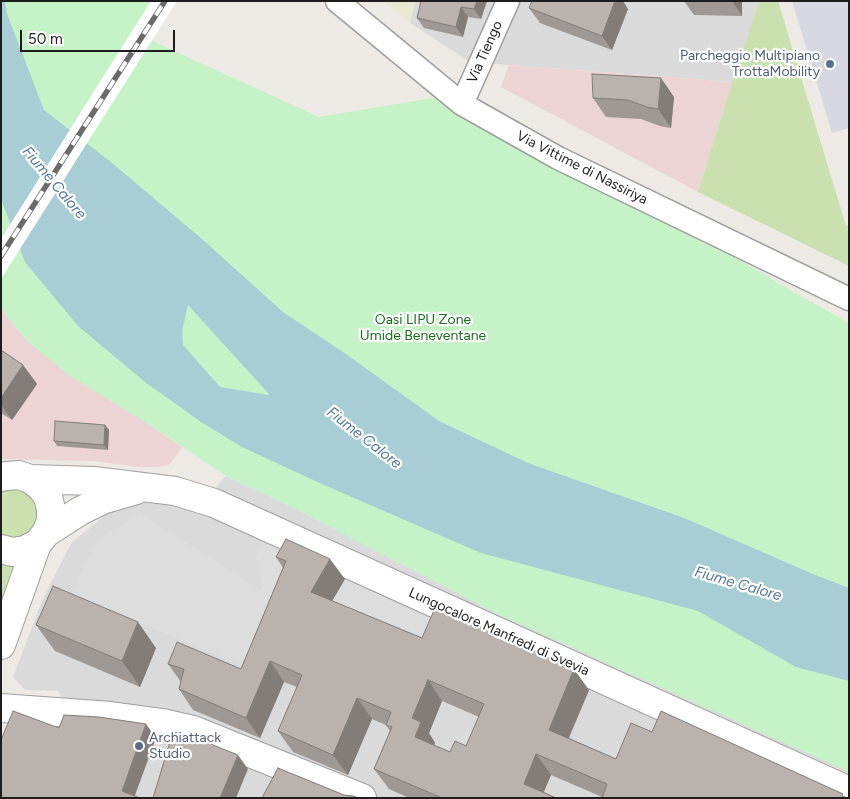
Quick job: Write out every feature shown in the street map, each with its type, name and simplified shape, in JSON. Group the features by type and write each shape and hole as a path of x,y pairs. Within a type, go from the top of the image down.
{"street":[{"name":"Via Vittime di Nassiriya","path":"337,1 462,104 558,158 849,299"},
{"name":"Via Tiengo","path":"462,104 508,1"},
{"name":"Lungocalore Manfredi di Svevia","path":"10,477 94,481 175,491 214,503 849,791"},
{"path":"1,645 42,539 51,521 48,497 41,486 10,477"},
{"name":"Lungocalore Manfredi di Svevia","path":"1,550 12,552 25,550 80,511 105,499 145,488"},
{"path":"1,708 111,716 162,723 193,730 362,798"}],"shaded area":[{"path":"415,1 759,1 732,82 470,62 410,23"},
{"name":"Parcheggio Multipiano TrottaMobility","path":"792,1 849,1 849,128 832,133"},
{"path":"509,65 732,82 698,192 501,87"},
{"path":"1,309 28,342 182,447 169,465 137,467 94,461 1,459"},
{"path":"226,476 849,766 849,798 112,798 58,691 25,690 13,677 44,596 72,542 108,513 140,502 214,489"},
{"path":"141,514 263,591 255,557 265,539 301,557 335,595 345,579 450,629 437,659 263,673 71,595 96,540"}],"green space":[{"name":"Oasi LIPU Zone Umide Beneventane","path":"1,1 155,1 152,41 319,117 457,94 849,323 849,772 495,613 297,510 226,476 153,427 70,376 28,342 1,309"},
{"path":"383,1 415,1 410,23"},
{"path":"759,1 778,1 846,226 849,225 849,266 698,192"},
{"path":"17,488 33,495 42,511 34,536 1,542 1,490"},
{"path":"1,561 22,563 1,636"}],"water":[{"name":"Fiume Calore","path":"1,1 5,1 7,14 44,110 112,163 202,239 283,312 346,354 439,421 528,463 684,518 849,588 849,681 796,667 698,611 481,553 242,447 201,422 145,382 78,326 25,262 1,199","holes":["188,305 269,394 220,387 183,345 182,331"]}],"pier":[{"path":"151,1 177,1 1,279 1,239"}],"building":[{"path":"421,1 477,1 474,9 461,7 456,27 417,18"},
{"path":"532,1 615,1 602,36 529,8"},
{"path":"592,74 661,78 658,109 628,100 593,98"},
{"path":"1,350 23,365 1,398"},
{"path":"55,421 105,425 104,445 54,441"},
{"path":"286,539 330,559 311,592 422,638 435,608 574,669 549,730 616,759 631,723 652,732 661,711 843,794 842,796 847,798 602,798 607,784 536,754 524,784 556,798 442,798 374,769 392,727 386,725 391,712 357,698 333,755 278,731 302,675 270,661 246,718 179,689 184,669 168,664 177,642 241,669 286,561 276,557","holes":["428,680 484,704 466,746 455,741 450,752 415,737 421,722 412,718"]},
{"path":"53,586 138,622 122,661 36,625"},
{"path":"13,711 59,728 64,715 99,717 146,724 122,791 140,798 1,798 1,740"},
{"path":"173,732 186,734 238,755 220,798 153,798"},
{"path":"278,768 344,795 359,798 262,798"}],"railway":[{"path":"1,256 165,1"}],"place":[{"name":"Parcheggio Multipiano TrottaMobility","path":"830,64"},
{"name":"Archiattack Studio","path":"139,746"}]}
